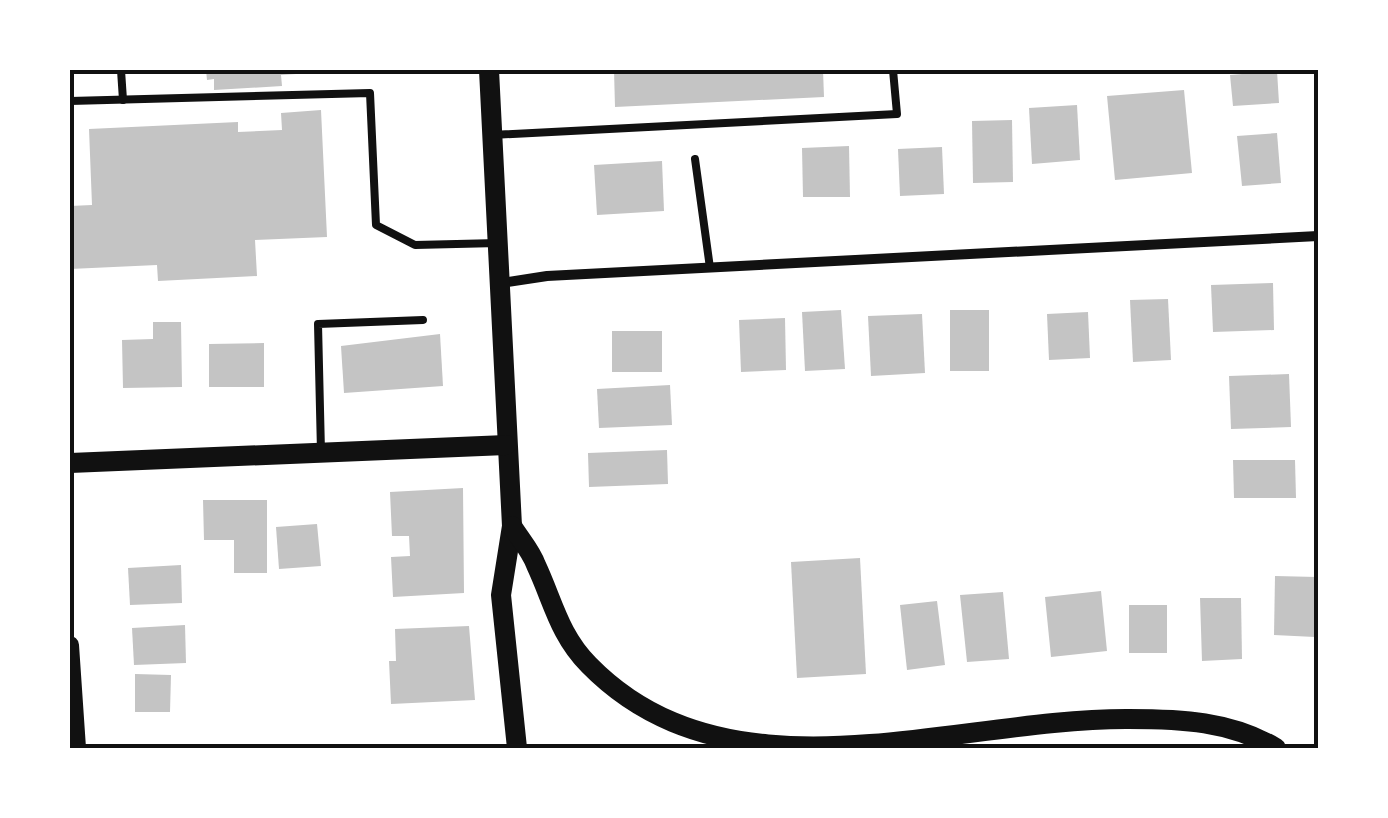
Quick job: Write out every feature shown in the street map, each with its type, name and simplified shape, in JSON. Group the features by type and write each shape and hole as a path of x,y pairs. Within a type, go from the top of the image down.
{"main road":[{"path":"489,70 512,526 502,595 516,748"},
{"path":"70,463 506,445"},
{"path":"512,526 536,564 549,606 566,637 614,689 644,711 704,736 768,747 1145,718 1222,726 1276,748"}],"street":[{"path":"500,283 547,276 1318,236"},
{"path":"70,645 77,748"}],"lane":[{"path":"121,70 122,100"},
{"path":"492,134 897,114 892,70"},
{"path":"70,101 370,92 376,225 414,245 498,243"},
{"path":"695,159 710,268"},
{"path":"321,452 318,324 423,320"}],"building":[{"path":"206,70 311,73 281,75 282,86 214,90 214,79 207,80"},
{"path":"614,70 823,70 824,97 615,107"},
{"path":"1277,71 1279,103 1233,106 1230,75"},
{"path":"1184,90 1192,173 1115,180 1107,96"},
{"path":"1077,105 1080,160 1032,164 1029,108"},
{"path":"321,110 327,237 255,240 257,276 158,281 157,265 70,269 70,206 92,205 89,129 238,122 238,132 282,130 281,113"},
{"path":"1012,120 1013,182 973,183 972,121"},
{"path":"1277,133 1281,183 1242,186 1237,136"},
{"path":"849,146 850,197 803,197 802,148"},
{"path":"942,147 944,194 900,196 898,149"},
{"path":"662,161 664,211 597,215 594,165"},
{"path":"1273,283 1274,330 1213,332 1211,285"},
{"path":"1168,299 1171,360 1133,362 1130,300"},
{"path":"841,310 845,369 805,371 802,312"},
{"path":"950,310 989,310 989,371 950,371"},
{"path":"1088,312 1090,358 1049,360 1047,314"},
{"path":"922,314 925,373 871,376 868,316"},
{"path":"785,318 786,370 741,372 739,320"},
{"path":"153,322 181,322 182,387 123,388 122,340 153,339"},
{"path":"612,331 662,331 662,372 612,372"},
{"path":"440,334 443,386 344,393 341,346"},
{"path":"264,343 264,387 209,387 209,344"},
{"path":"1289,374 1291,427 1231,429 1229,376"},
{"path":"670,385 672,425 599,428 597,389"},
{"path":"667,450 668,484 589,487 588,453"},
{"path":"1233,460 1295,460 1296,498 1234,498"},
{"path":"463,488 464,593 393,597 391,557 410,556 409,536 392,536 390,492"},
{"path":"203,500 267,500 267,573 234,573 234,540 204,540"},
{"path":"317,524 321,566 279,569 276,527"},
{"path":"860,558 866,674 797,678 791,562"},
{"path":"181,565 182,603 130,605 128,568"},
{"path":"1275,576 1317,577 1315,637 1274,635"},
{"path":"1101,591 1107,651 1051,657 1045,597"},
{"path":"1003,592 1009,659 967,662 960,595"},
{"path":"1200,598 1241,598 1242,659 1202,661"},
{"path":"937,601 945,665 907,670 900,605"},
{"path":"1129,605 1167,605 1167,653 1129,653"},
{"path":"185,625 186,663 134,665 132,628"},
{"path":"469,626 475,700 391,704 389,661 396,661 395,629"},
{"path":"135,674 171,675 170,712 135,712"}]}
